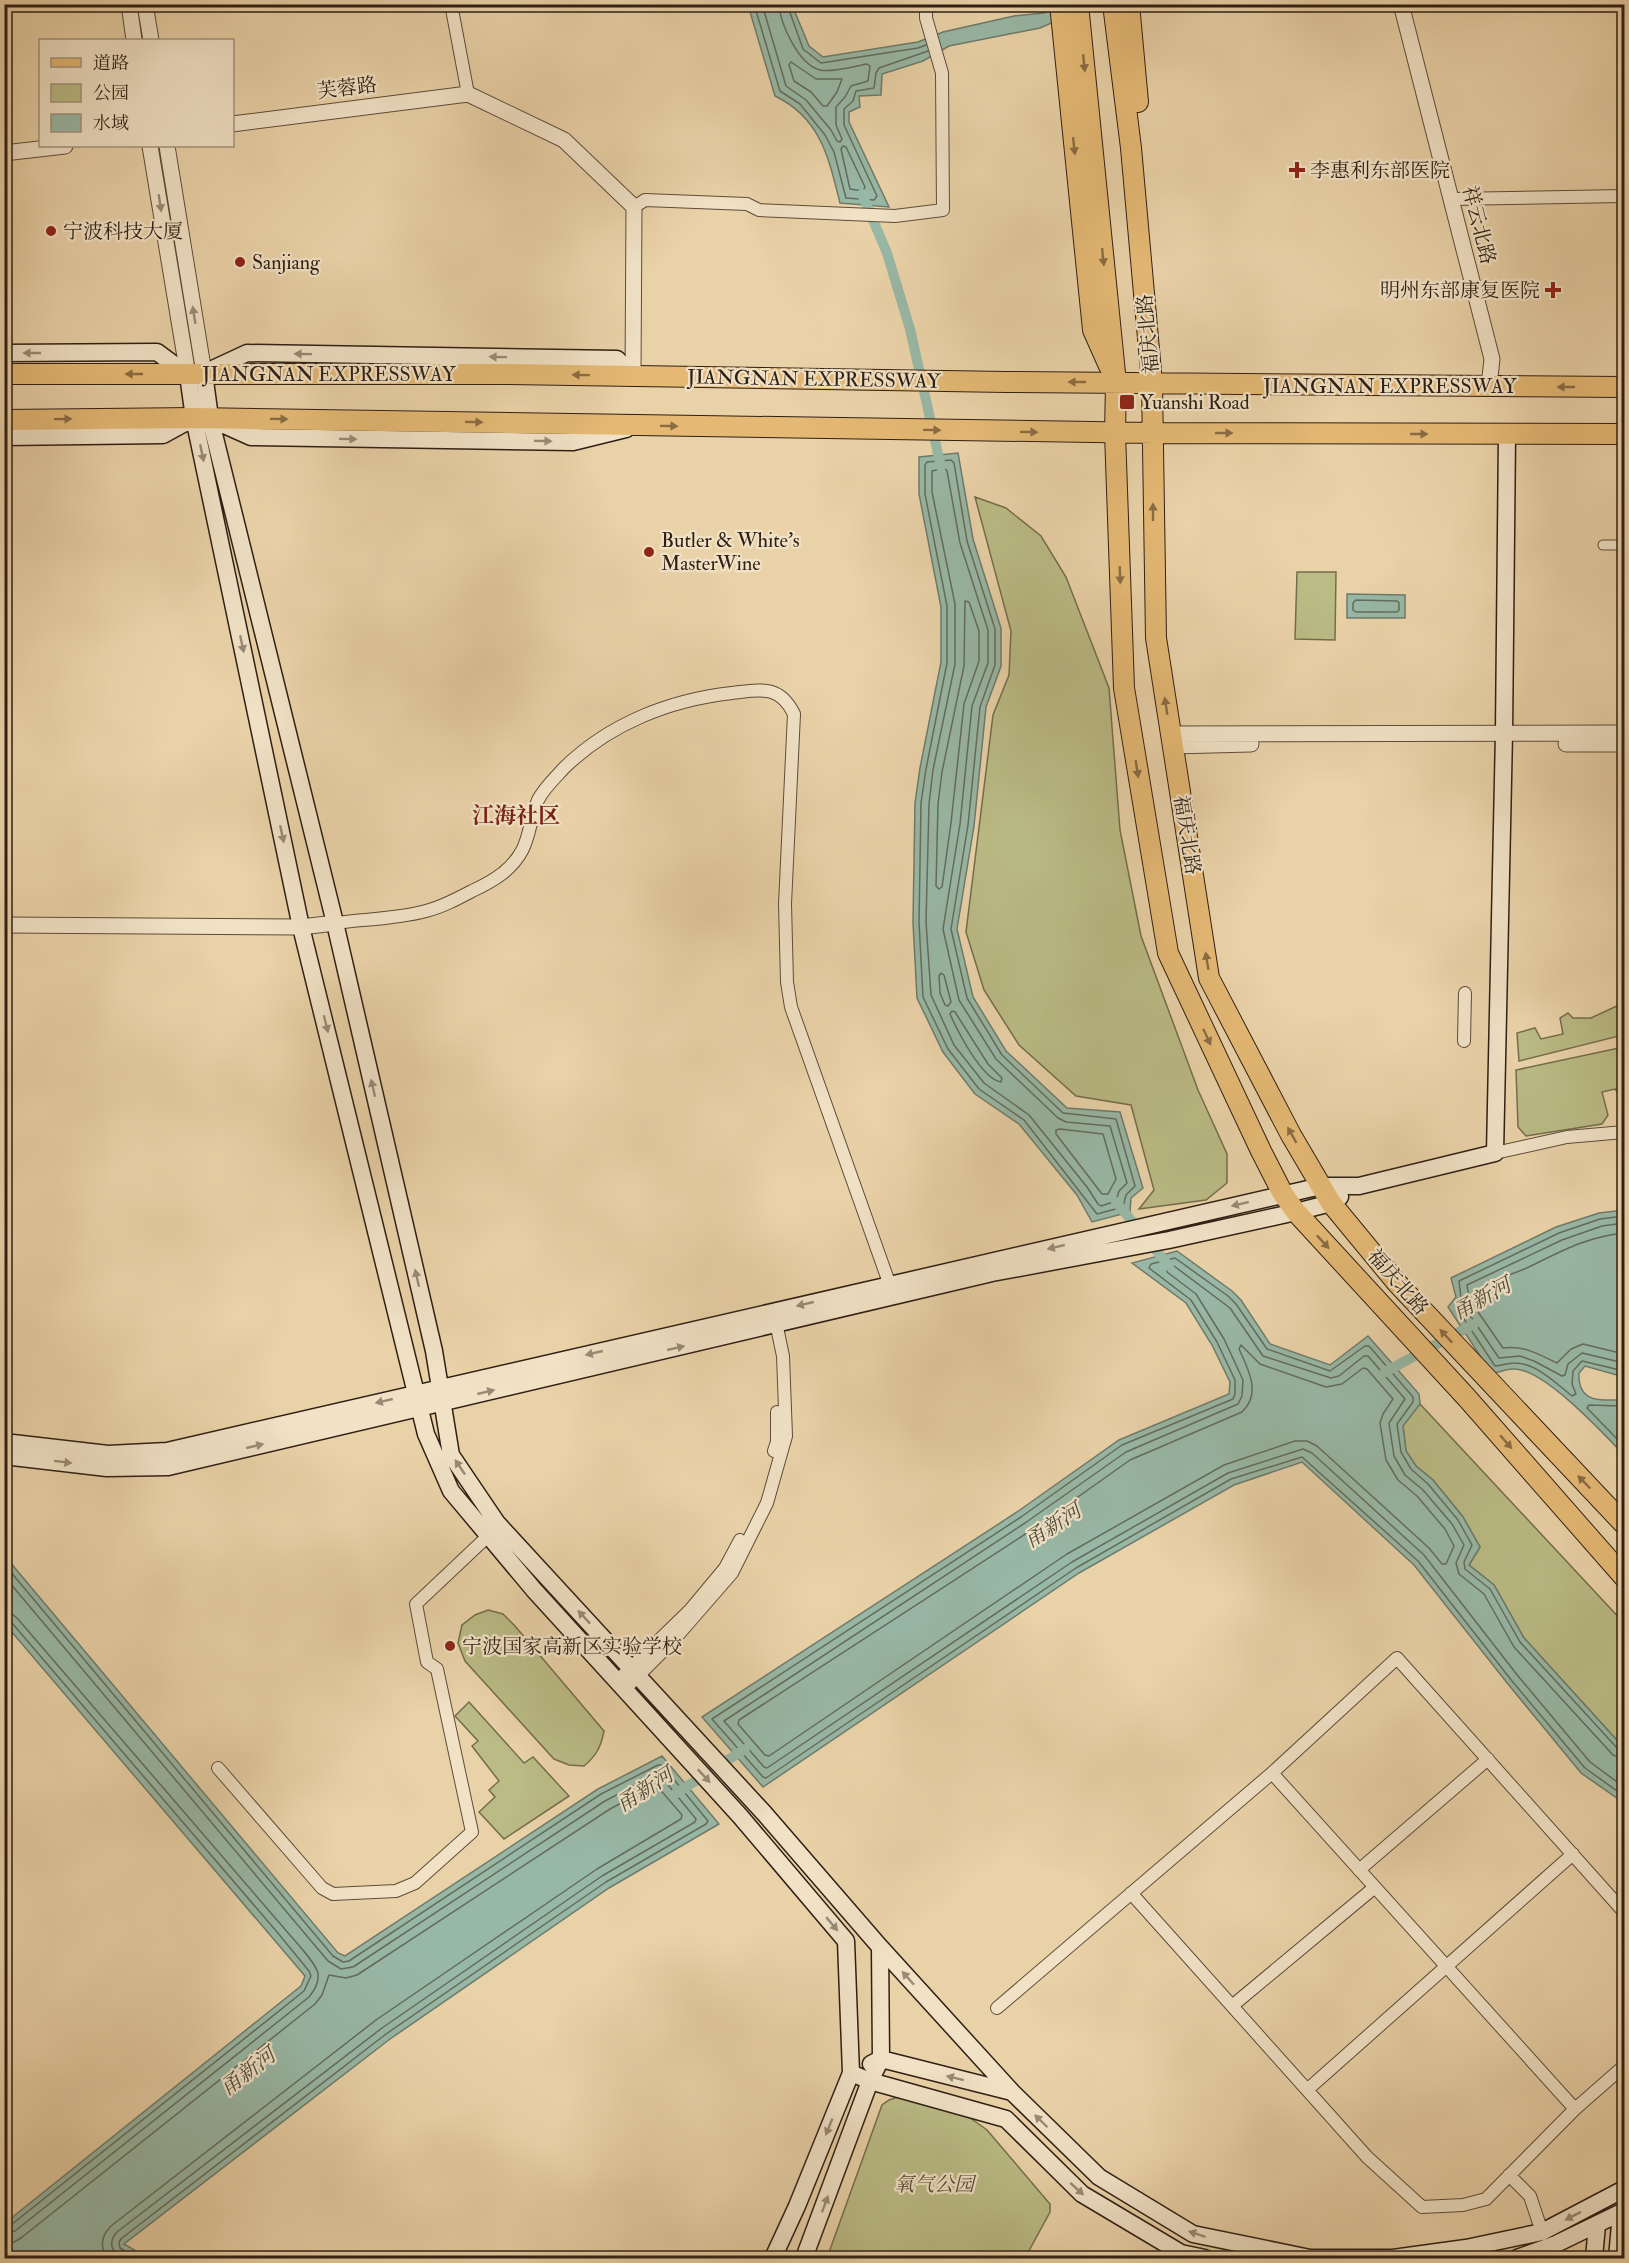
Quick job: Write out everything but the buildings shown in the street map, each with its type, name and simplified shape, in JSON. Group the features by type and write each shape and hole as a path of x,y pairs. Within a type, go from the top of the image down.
{"main road":[{"path":"1060,4 1093,330 1116,382"},
{"name":"福庆北路","path":"1078,4 1116,382 1115,433 1124,688 1168,953 1260,1151 1283,1194 1296,1212 1467,1398 1624,1576"},
{"name":"福庆北路","path":"1113,4 1131,148 1152,382 1155,638 1209,978 1326,1194 1398,1283 1624,1524"},
{"path":"1129,4 1154,277 1156,333 1152,382"},
{"path":"4,353 157,352 196,374 202,418 301,927 426,1434 452,1491 488,1536 534,1590 740,1816 846,1941 851,2073 773,2259"},
{"name":"JIANGNAN EXPRESSWAY","path":"4,374 508,374 963,382 1624,387"},
{"path":"4,436 163,435 202,418"},
{"path":"202,418 335,923 434,1351 452,1455 497,1522 757,1806 880,1947 1012,2092 1099,2177 1193,2234 1277,2255 1311,2258 1393,2258 1466,2248 1542,2232 1624,2190"},
{"path":"4,420 202,418 1115,433 1624,434"},
{"path":"4,1455 107,1467 168,1467 442,1395 889,1291 1113,1233 1283,1194 1326,1194 1495,1153 1504,738 1507,434"},
{"path":"889,1291 1169,1240 1296,1212 1326,1194"},
{"path":"4,1442 108,1454 167,1451 419,1401"},
{"path":"804,2259 870,2081 881,2059 880,1947"},
{"path":"851,2073 881,2059 1012,2092"},
{"path":"851,2073 870,2081 1006,2119 1082,2194 1181,2253 1205,2259"},
{"path":"1517,2259 1623,2212"},
{"path":"1617,2259 1623,2212"},
{"path":"1594,2259 1597,2225"}],"street":[{"path":"129,4 134,39"},
{"path":"146,4 151,39"},
{"path":"451,4 468,93 564,140 634,207 633,376"},
{"path":"634,207 645,200 736,203 747,204 759,210 832,214 895,216 943,210 942,73 926,18 926,4"},
{"name":"祥云北路","path":"1401,4 1492,359 1489,386"},
{"name":"芙蓉路","path":"234,124 468,93"},
{"path":"4,153 57,147"},
{"path":"150,147 196,374"},
{"path":"167,147 196,374"},
{"path":"1451,199 1624,196"},
{"path":"1603,545 1624,545"},
{"path":"4,925 301,927 424,912 465,895 504,872 523,850 539,800 550,782 603,736 630,721 675,704 720,694 760,690 777,693 788,701 794,714 784,953 791,1007 889,1291"},
{"path":"1172,740 1377,740 1624,733"},
{"path":"1504,738 1624,744"},
{"path":"1464,1041 1465,993"},
{"path":"1495,1153 1567,1137 1624,1132"},
{"path":"621,1685 725,1568 757,1508 777,1442 778,1368 772,1318"},
{"path":"218,1768 322,1888 333,1894 396,1891 415,1883 472,1832 437,1669 427,1662 416,1604 488,1536"},
{"path":"997,2008 1272,1773 1397,1658 1624,1912"},
{"path":"1359,1870 1488,1759"},
{"path":"1272,1773 1575,2109"},
{"path":"1307,2090 1573,1854"},
{"path":"1232,2006 1375,1887"},
{"path":"1131,1893 1367,2157 1422,2207 1463,2205 1486,2199 1575,2109 1624,2066"},
{"path":"1509,2175 1530,2196 1542,2232"}],"green space":[{"path":"975,497 1006,508 1041,536 1066,577 1109,688 1120,830 1141,936 1198,1090 1227,1154 1227,1183 1206,1200 1139,1209 1154,1190 1131,1105 1076,1096 1019,1045 984,990 966,932 993,715 1009,675 1011,631"},
{"path":"1297,572 1336,572 1335,640 1295,639"},
{"path":"1619,1005 1619,1036 1519,1061 1517,1033 1535,1028 1541,1039 1563,1034 1560,1018 1568,1013 1573,1018 1591,1018"},
{"path":"1624,1048 1624,1095 1622,1098 1615,1089 1602,1092 1608,1115 1602,1124 1526,1136 1518,1127 1516,1070"},
{"path":"1420,1404 1624,1623 1624,1748 1524,1638 1494,1585 1469,1565 1480,1547 1463,1517 1433,1480 1416,1466 1406,1451 1403,1426 1409,1415"},
{"path":"488,1610 503,1614 515,1626 604,1731 597,1751 584,1766 569,1765 554,1759 465,1661 458,1643 462,1625 475,1615"},
{"path":"469,1702 524,1763 533,1757 569,1796 504,1839 479,1812 495,1797 489,1790 499,1781 472,1746 478,1741 455,1716"},
{"name":"氧气公园","path":"918,2090 937,2094 987,2130 1050,2204 1050,2212 1025,2258 827,2258 882,2105 889,2100"}],"water":[{"path":"748,5 792,5 809,46 823,57 918,42 943,32 1014,16 1044,13 1061,5 1092,5 1040,28 949,46 923,61 882,74 881,95 859,96 860,107 849,112 849,122 889,207 840,203 821,141 803,116 791,105 775,96"},
{"path":"958,453 973,539 1001,628 1001,666 986,707 974,826 957,929 973,997 1006,1051 1067,1108 1120,1112 1143,1188 1131,1198 1130,1212 1092,1222 1077,1195 1019,1124 975,1094 943,1052 917,998 913,922 915,803 941,662 941,607 919,494 919,457"},
{"path":"1347,594 1405,595 1405,618 1347,618"},
{"path":"1624,1210 1624,1377 1585,1366 1579,1373 1579,1379 1582,1389 1588,1396 1598,1400 1624,1398 1624,1455 1573,1404 1542,1380 1515,1369 1492,1374 1448,1307 1456,1297 1451,1278 1556,1227 1599,1213"},
{"path":"1177,1251 1241,1300 1270,1344 1330,1365 1368,1336 1419,1394 1420,1404 1403,1426 1406,1451 1416,1466 1433,1480 1463,1517 1480,1547 1469,1565 1494,1585 1524,1638 1624,1748 1624,1803 1581,1773 1414,1565 1302,1462 1234,1485 1079,1573 763,1787 702,1717 1017,1512 1119,1440 1229,1394 1230,1382 1212,1345 1186,1303 1132,1263"},
{"path":"4,1555 338,1953 345,1956 598,1789 662,1756 719,1824 609,1888 390,2039 124,2244 148,2258 5,2258 5,2223 301,1986 305,1976 5,1624"}],"waterway":[{"path":"862,194 887,253 910,329 941,467"},
{"path":"1116,1202 1169,1266"},
{"name":"甬新河","path":"1385,1372 1474,1324"},
{"name":"甬新河","path":"675,1794 745,1749"}],"place":[{"name":"李惠利东部医院","path":"1297,170"},
{"name":"宁波科技大厦","path":"51,231"},
{"name":"Sanjiang","path":"240,262"},
{"name":"明州东部康复医院","path":"1553,290"},
{"name":"Yuanshi Road","path":"1127,402"},
{"name":"Butler & White's MasterWine","path":"649,552"},
{"name":"宁波国家高新区实验学校","path":"450,1646"}],"district":[{"name":"江海社区","path":"516,816"}]}
